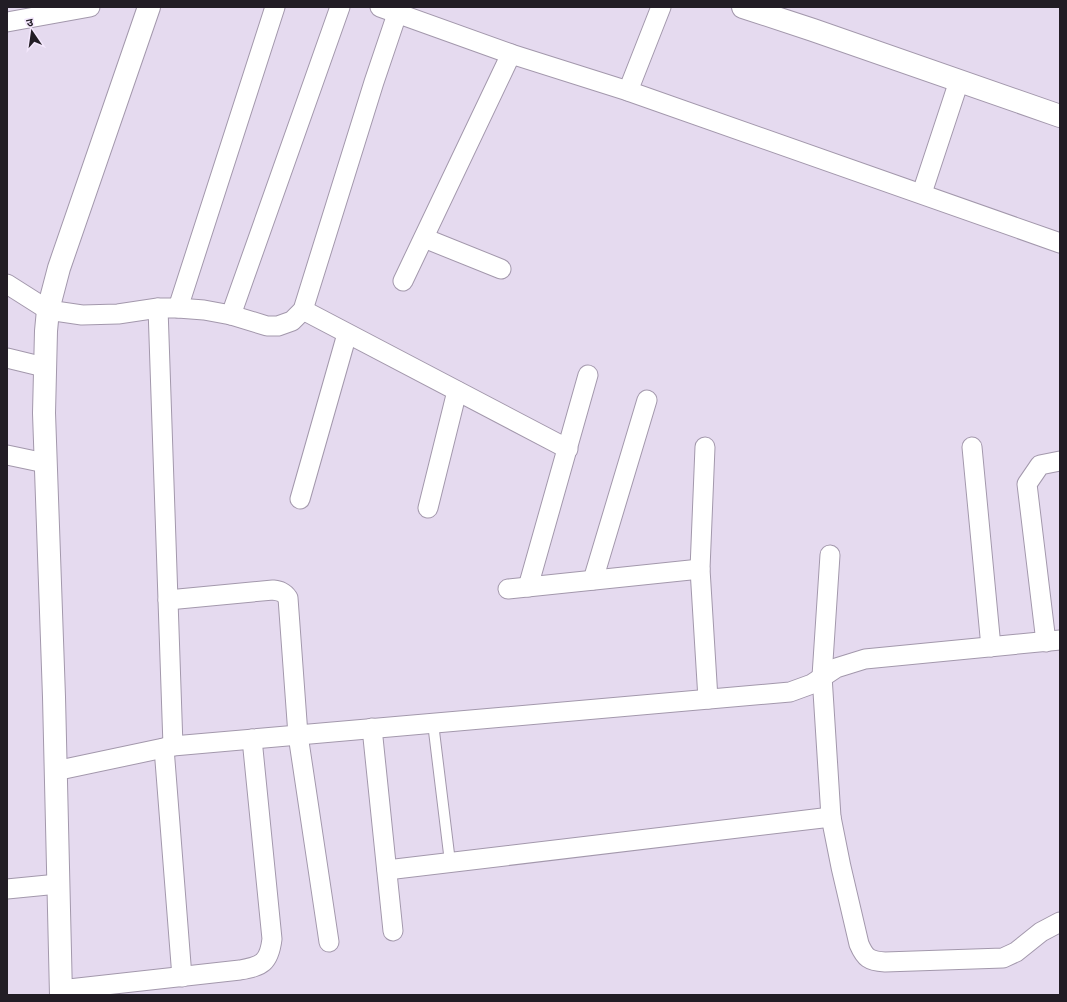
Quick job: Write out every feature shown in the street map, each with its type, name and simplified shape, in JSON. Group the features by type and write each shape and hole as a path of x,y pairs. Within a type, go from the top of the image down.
{"street":[{"path":"7,22 90,7"},
{"path":"150,7 59,268 48,310 46,331 44,367 45,463 56,771 58,884 70,990 253,968 262,964 267,959 271,951 272,940 252,739"},
{"path":"178,308 275,7"},
{"path":"231,315 340,7"},
{"path":"380,7 409,13 511,54 628,91 922,193 1060,243"},
{"path":"628,91 661,7"},
{"path":"743,7 1060,116"},
{"path":"7,284 48,310 82,315 118,314 158,308 178,308 204,310 231,315 267,326 278,326 292,321 303,310 374,82 409,13"},
{"path":"403,281 511,54"},
{"path":"922,193 959,81"},
{"path":"424,238 501,269"},
{"path":"158,308 168,600 169,747 182,977"},
{"path":"303,310 568,449"},
{"path":"300,499 347,334"},
{"path":"7,358 44,367"},
{"path":"528,587 588,375"},
{"path":"428,508 457,391"},
{"path":"593,580 647,400"},
{"path":"706,447 700,569 708,699"},
{"path":"972,447 991,647"},
{"path":"7,454 45,463"},
{"path":"56,771 169,747 790,692 812,684 836,668 865,659 1053,641 1027,484 1040,465 1060,461"},
{"path":"830,555 822,676 831,817 859,944 863,951 871,960 885,962 1003,958 1016,952 1041,932 1060,922"},
{"path":"508,589 700,569"},
{"path":"168,600 273,590 281,591 288,598 298,735 329,942"},
{"path":"372,728 393,931"},
{"path":"386,870 831,817"},
{"path":"7,889 58,884"}],"lane":[{"path":"433,723 450,862"}]}
